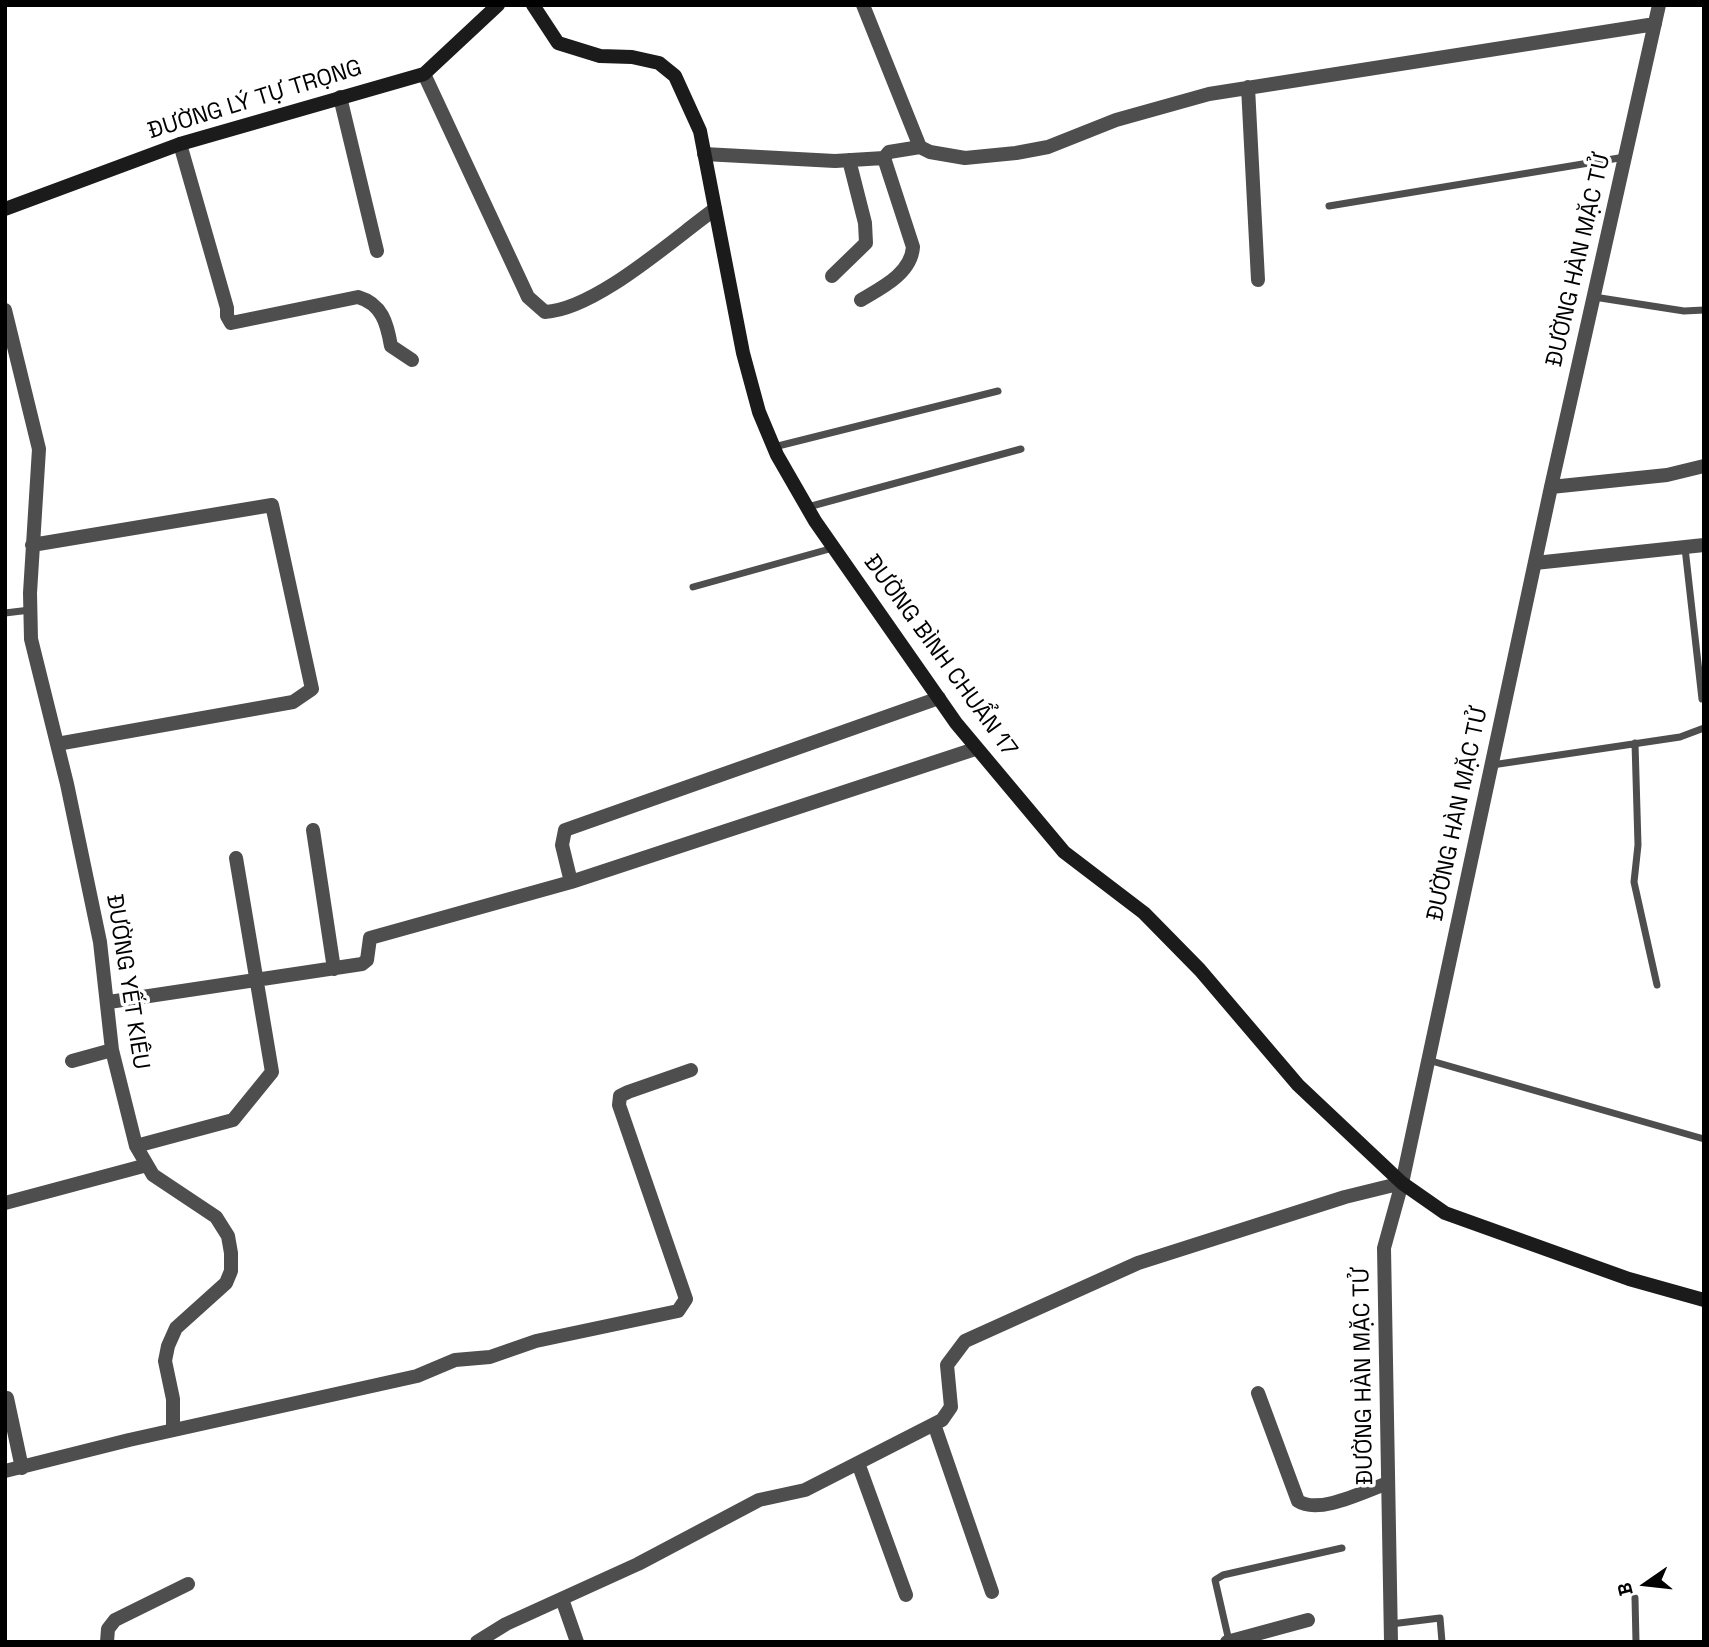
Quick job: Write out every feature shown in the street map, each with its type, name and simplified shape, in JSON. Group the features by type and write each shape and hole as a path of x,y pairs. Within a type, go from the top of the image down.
{"street":[{"name":"ĐƯỜNG LÝ TỰ TRỌNG","path":"5,209 180,144 424,74 498,5"},
{"name":"ĐƯỜNG BÌNH CHUẨN 17","path":"533,5 558,43 600,56 632,57 659,63 675,76 695,118 748,376 774,447 807,507 834,548 975,749 1064,852 1144,913 1200,971 1298,1085 1402,1183 1445,1213 1629,1279 1704,1300"},
{"path":"863,5 920,147"},
{"name":"ĐƯỜNG HÀN MẶC TỬ","path":"1391,1642 1384,1248 1402,1183 1551,487 1659,5"},
{"path":"884,159 889,152 920,147 930,152 965,158 1016,153 1048,147 1152,108 1248,87 1655,24"},
{"path":"424,74 528,297 545,312 564,311 606,289 715,209"},
{"path":"1248,87 1258,280"},
{"path":"340,97 377,251"},
{"path":"180,144 231,323 358,297 373,301 386,320 391,346 412,360"},
{"path":"704,154 884,159"},
{"path":"860,300 901,273 912,258 912,247 884,159"},
{"path":"832,276 866,243 865,223 849,160"},
{"name":"ĐƯỜNG YẾT KIÊU","path":"5,310 39,449 32,545 31,639 97,929 109,1002 112,1050 136,1146 147,1165 153,1175 168,1187 216,1217 228,1236 231,1253 231,1271 226,1283 176,1328 168,1346 165,1361 173,1399 173,1430"},
{"path":"1551,487 1667,474 1704,466"},
{"path":"32,545 272,505 312,689 293,702 57,744"},
{"path":"1535,563 1704,545"},
{"path":"572,882 562,845 565,830 939,698"},
{"path":"109,1002 256,982 334,969 367,960 370,938 572,882 975,749"},
{"path":"313,830 334,969"},
{"path":"136,1146 233,1120 272,1072 236,858"},
{"path":"72,1061 112,1050"},
{"path":"5,1471 173,1430 430,1373 455,1360 490,1357 536,1341 678,1311 686,1299 619,1105 620,1096 628,1091 691,1070"},
{"path":"5,1203 147,1165"},
{"path":"477,1642 506,1624 646,1559 758,1500 805,1490 942,1420 951,1407 947,1365 965,1341 1138,1263 1345,1197 1402,1183"},
{"path":"1258,1393 1297,1501 1313,1507 1325,1506 1388,1483"},
{"path":"7,1398 22,1468"},
{"path":"934,1424 992,1592"},
{"path":"858,1463 906,1595"},
{"path":"107,1642 107,1629 115,1620 188,1584"},
{"path":"562,1599 577,1642"},
{"path":"1228,1641 1308,1620"}],"lane":[{"path":"1329,206 1625,157"},
{"path":"1594,297 1684,311 1704,310"},
{"path":"774,447 998,391"},
{"path":"807,507 1021,449"},
{"path":"693,587 834,548"},
{"path":"1685,548 1702,699"},
{"path":"5,613 31,610"},
{"path":"1492,765 1680,737 1704,729"},
{"path":"1635,743 1638,845 1634,883 1657,985"},
{"path":"1428,1060 1704,1139"},
{"path":"1228,1641 1215,1580 1223,1575 1342,1548"},
{"path":"1635,1598 1636,1642"},
{"path":"1391,1624 1440,1618 1443,1642"}]}
